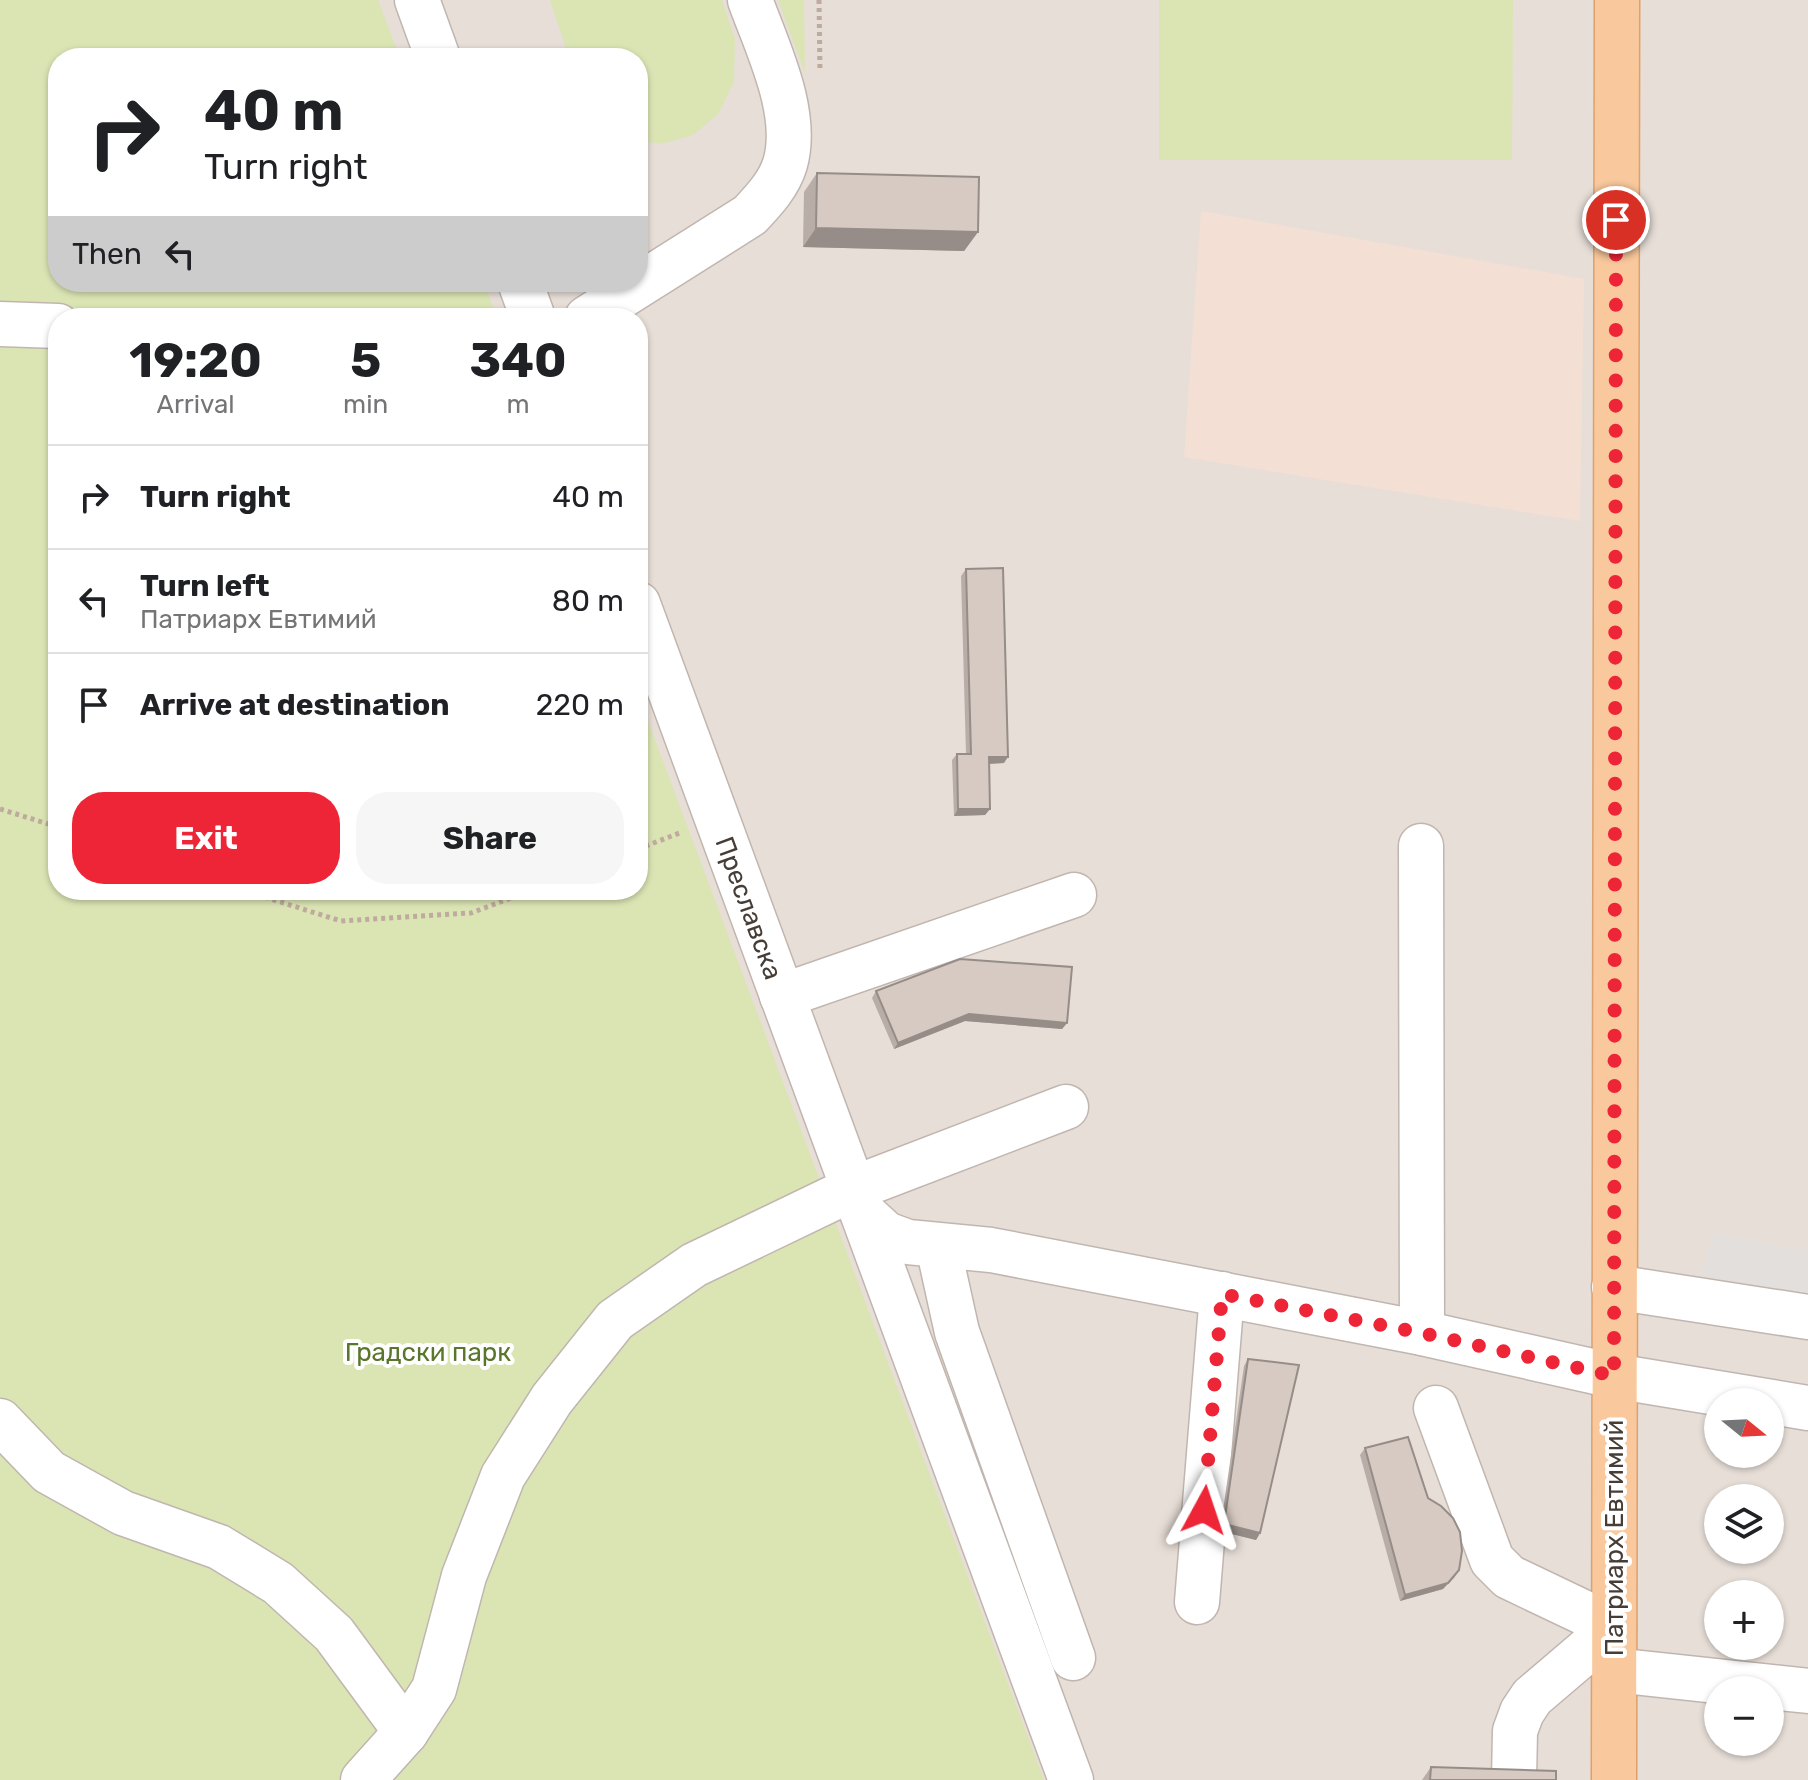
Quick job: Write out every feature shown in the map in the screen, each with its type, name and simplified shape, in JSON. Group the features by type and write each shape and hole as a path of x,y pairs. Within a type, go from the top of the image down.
{"main road":[{"name":"Патриарх Евтимий","path":"1614,1780 1617,0"}],"street":[{"path":"417,0 434,48"},
{"path":"648,279 750,215 770,193 785,164 789,131 784,98 750,0"},
{"path":"603,308 628,292"},
{"path":"0,324 48,326"},
{"name":"Преславска","path":"648,632 1071,1780"},
{"path":"1421,846 1422,1333"},
{"path":"782,996 1074,895"},
{"path":"363,1780 406,1732 434,1689 464,1576 503,1476 552,1399 615,1320 694,1265 857,1200 1066,1107"},
{"path":"857,1200 886,1234 908,1242 991,1250 1422,1333 1614,1376 1808,1408"},
{"path":"938,1246 957,1332 1073,1658"},
{"path":"1614,1287 1808,1317"},
{"path":"1197,1602 1222,1294"},
{"path":"1436,1408 1492,1560 1509,1577 1614,1627 1532,1697 1522,1712 1515,1731 1514,1780"},
{"path":"0,1421 49,1472 123,1513 219,1547 278,1583 334,1634 406,1732"},
{"path":"1614,1670 1808,1691"}],"path":[{"path":"0,809 48,824"},
{"path":"648,845 716,819"},
{"path":"274,900 341,921 471,913 505,900"}],"shaded area":[{"path":"0,0 1808,0 1808,1780 0,1780"},
{"path":"1201,211 1584,279 1580,521 1184,457"},
{"path":"1714,1234 1808,1251 1808,1317 1692,1300"}],"green space":[{"name":"Градски парк","path":"0,0 378,0 396,48 48,48 48,292 488,292 493,308 48,308 48,900 648,900 648,721 1044,1780 0,1780"},
{"path":"550,0 722,0 735,39 734,81 719,113 693,135 661,144 648,142 648,48 566,48"},
{"path":"778,0 804,0 805,73"},
{"path":"1159,0 1513,0 1512,160 1159,160"}],"building":[{"path":"817,173 979,177 978,232 816,228"},
{"path":"1003,568 1008,757 989,757 990,809 958,809 957,754 971,754 966,569"},
{"path":"960,959 1072,967 1067,1023 969,1014 898,1043 876,991"},
{"path":"1248,1359 1299,1365 1260,1533 1224,1524"},
{"path":"1408,1437 1428,1498 1453,1518 1460,1532 1462,1551 1459,1570 1448,1583 1405,1595 1365,1448"},
{"path":"1431,1767 1556,1771 1556,1780 1430,1780"}],"route":[{"path":"1204,1510 1222,1294 1422,1333 1614,1376 1616,220"}]}
